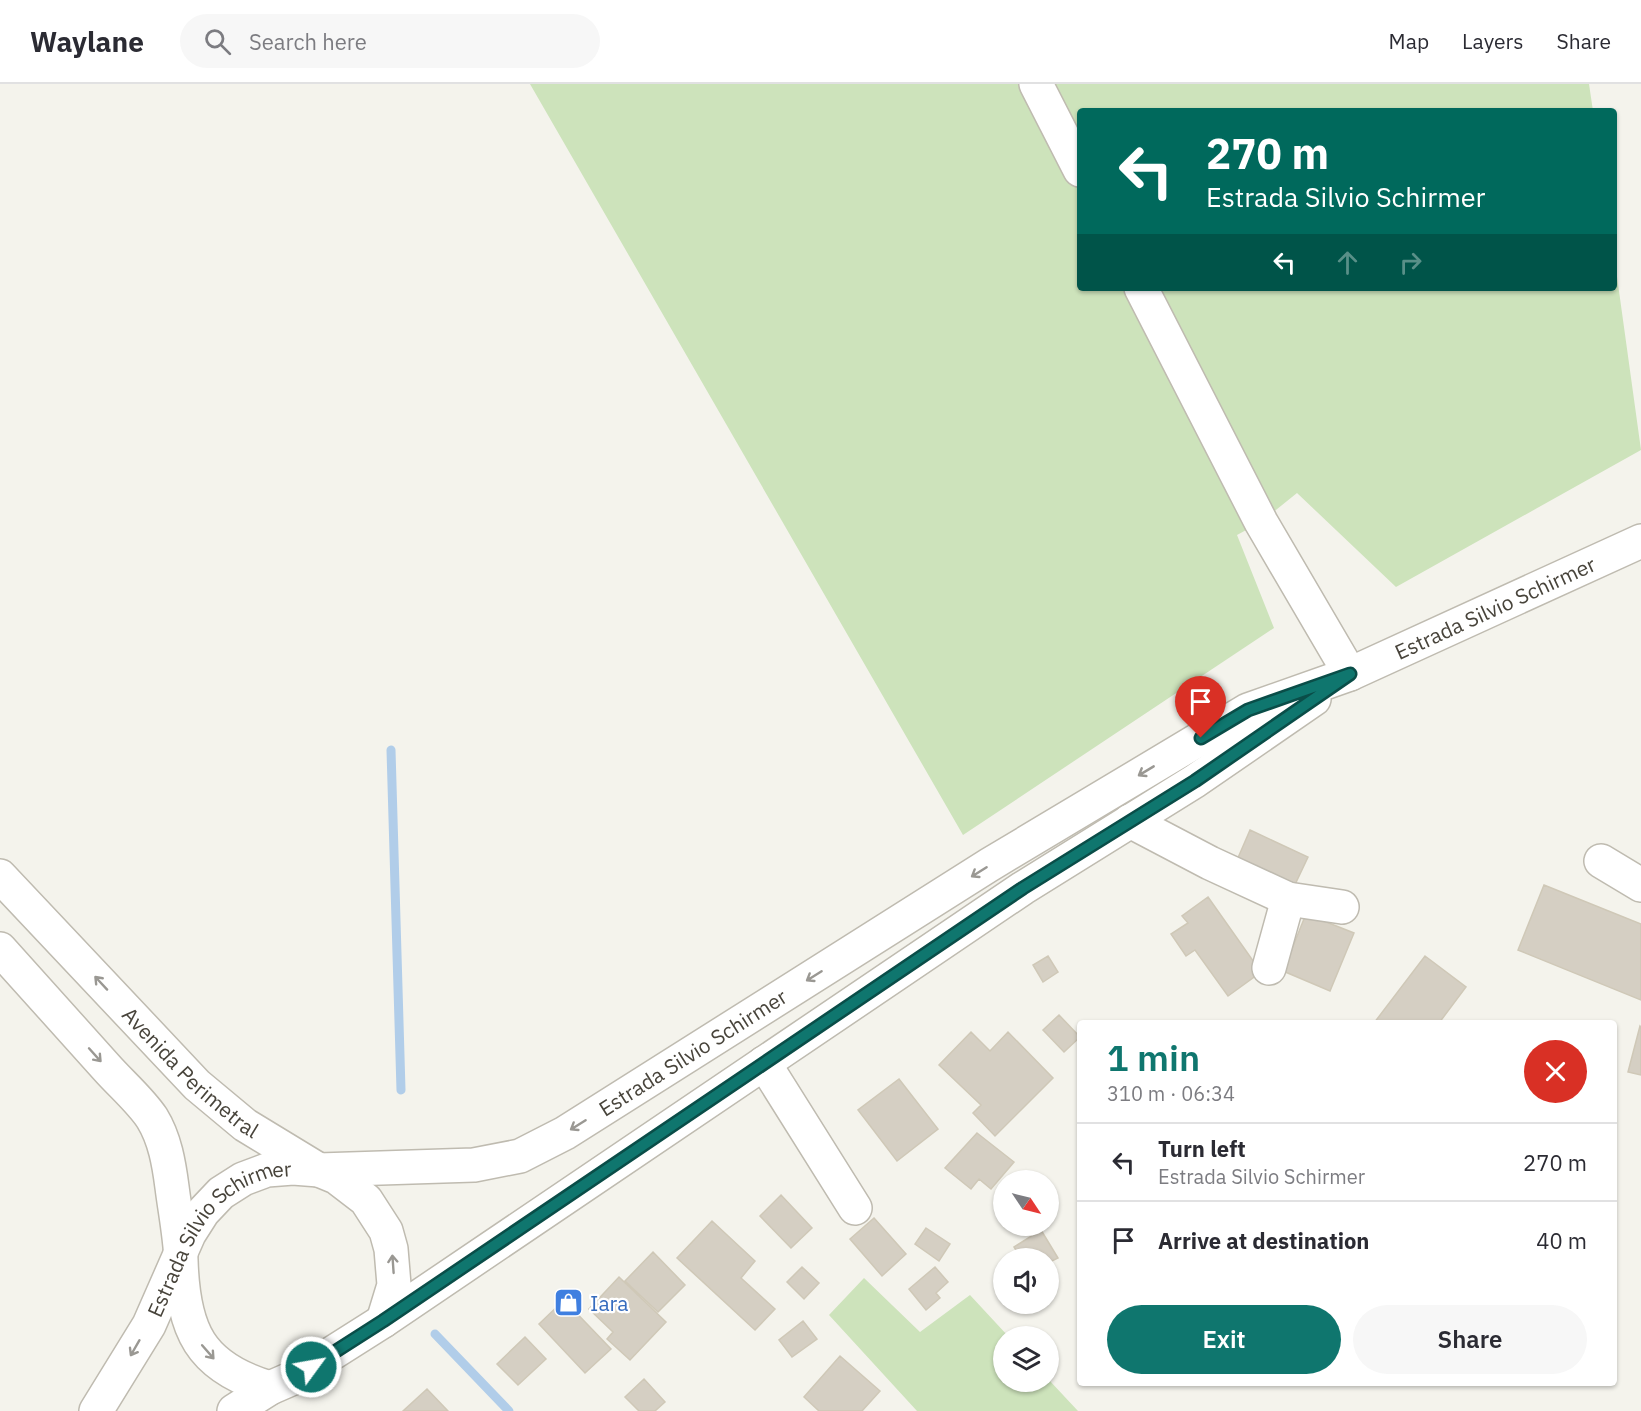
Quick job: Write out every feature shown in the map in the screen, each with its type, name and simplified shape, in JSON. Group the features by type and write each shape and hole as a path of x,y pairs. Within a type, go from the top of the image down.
{"street":[{"path":"1036,84 1077,164"},
{"path":"1143,291 1261,522 1350,674"},
{"name":"Estrada Silvio Schirmer","path":"234,1411 270,1388 293,1378 383,1321 1023,888 1195,781 1350,674 1375,660 1641,541"},
{"name":"Estrada Silvio Schirmer","path":"96,1411 149,1325 181,1259 189,1234 203,1212 221,1193 243,1179 267,1170 474,1165 520,1155 565,1133 989,865 1248,710 1350,674"},
{"path":"1130,821 1210,863 1288,899 1342,907"},
{"path":"1601,861 1641,885"},
{"name":"Avenida Perimetral","path":"0,876 197,1085 245,1125 319,1170 344,1182 366,1200 386,1231 392,1249 394,1285 383,1321"},
{"path":"1269,968 1288,899"},
{"path":"0,949 152,1118 169,1157 181,1259 183,1300 193,1332 207,1352 225,1369 246,1381 270,1388"},
{"path":"764,1063 855,1208"}],"green space":[{"path":"530,84 1589,84 1593,108 1077,108 1077,291 1617,291 1617,277 1641,450 1396,587 1297,493 1261,522 1237,535 1274,628 963,835"},
{"path":"864,1278 920,1332 970,1295 999,1326 993,1326 993,1392 1059,1391 1078,1411 917,1411 829,1315"}],"building":[{"path":"1250,830 1308,857 1291,893 1234,867"},
{"path":"1544,885 1641,924 1641,1000 1518,950"},
{"path":"1208,897 1261,972 1228,996 1195,950 1186,956 1171,934 1188,923 1182,916"},
{"path":"1306,914 1354,933 1330,991 1283,971"},
{"path":"1048,956 1058,972 1043,982 1033,965"},
{"path":"1425,956 1466,987 1441,1020 1376,1020"},
{"path":"1059,1015 1077,1034 1077,1040 1064,1052 1043,1030"},
{"path":"1641,1027 1641,1075 1628,1072"},
{"path":"971,1032 990,1051 1008,1032 1053,1078 995,1136 973,1113 981,1105 939,1065"},
{"path":"899,1079 938,1129 897,1161 858,1110"},
{"path":"977,1133 1014,1162 1007,1170 993,1170 991,1189 979,1179 971,1189 945,1168"},
{"path":"781,1195 812,1228 791,1248 760,1216"},
{"path":"874,1218 906,1254 882,1276 850,1239"},
{"path":"712,1221 755,1261 741,1278 775,1309 755,1330 677,1258"},
{"path":"926,1228 950,1244 939,1261 915,1244"},
{"path":"1031,1236 1045,1236 1052,1248 1015,1248"},
{"path":"653,1252 685,1285 658,1312 625,1281"},
{"path":"802,1267 819,1283 804,1299 787,1282"},
{"path":"935,1267 948,1282 936,1293 940,1298 926,1310 909,1289"},
{"path":"619,1277 666,1322 630,1360 607,1339 613,1332 589,1309"},
{"path":"564,1300 611,1349 585,1373 539,1324"},
{"path":"803,1321 817,1339 792,1357 779,1340"},
{"path":"525,1337 546,1359 518,1385 497,1364"},
{"path":"840,1356 880,1391 862,1411 819,1411 804,1397"},
{"path":"644,1379 665,1402 655,1411 639,1411 625,1397"},
{"path":"427,1389 448,1411 403,1411"}],"waterway":[{"path":"391,750 401,1090"},
{"path":"435,1334 509,1411"}],"place":[{"name":"Iara","path":"569,1303"}],"route":[{"path":"311,1367 383,1321 1023,888 1195,781 1350,674 1248,710 1201,738"}]}
